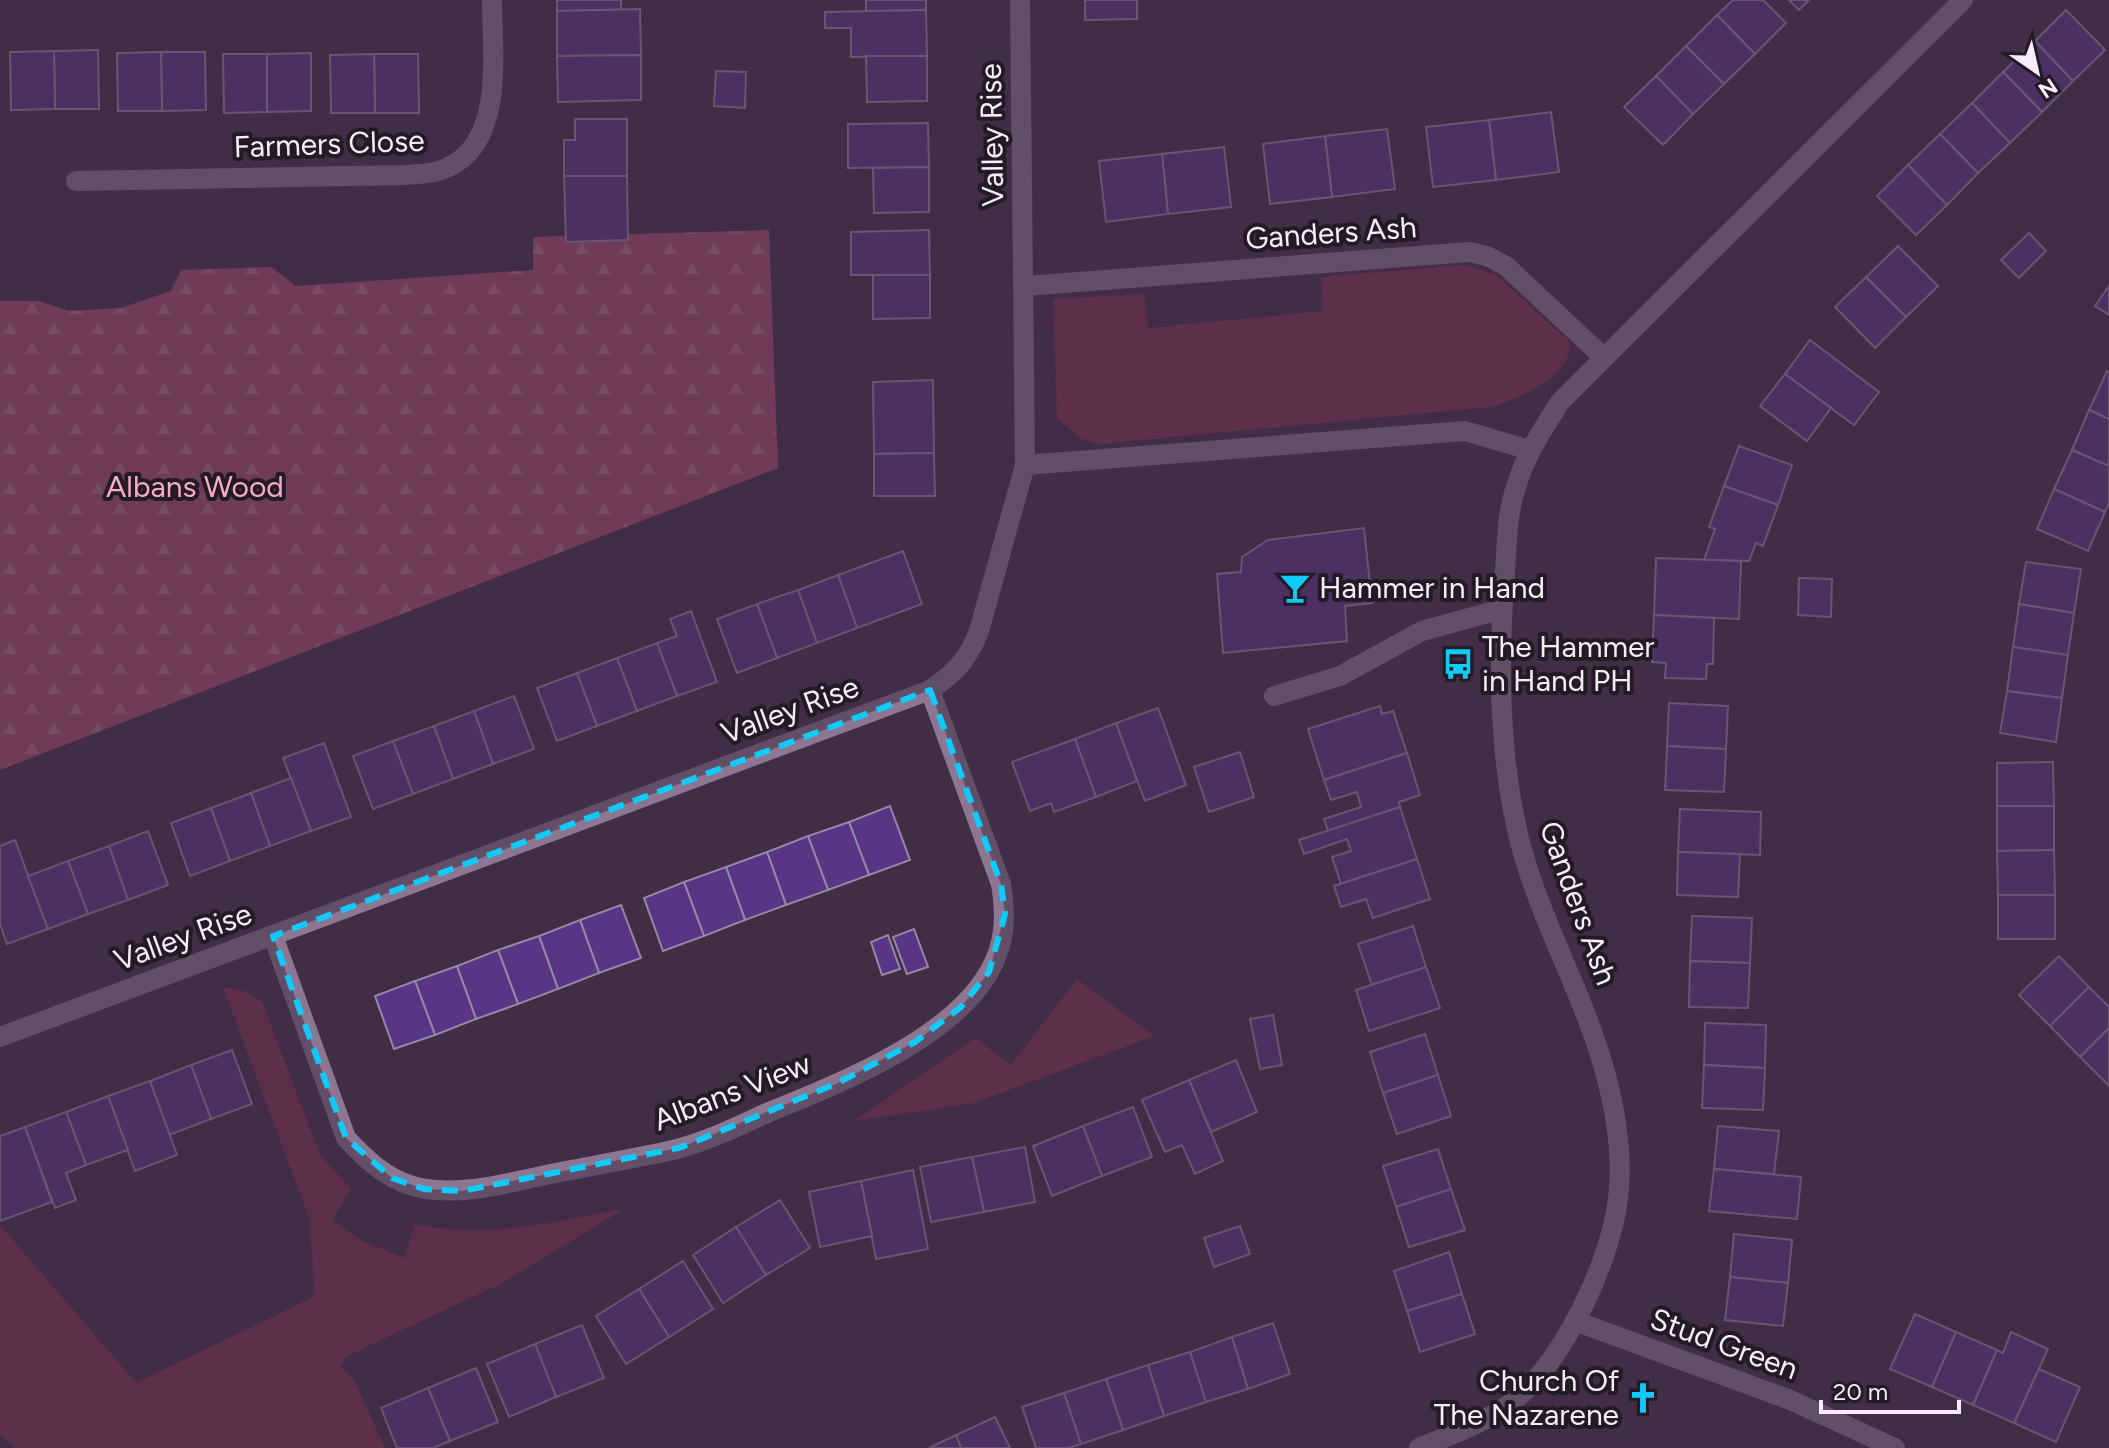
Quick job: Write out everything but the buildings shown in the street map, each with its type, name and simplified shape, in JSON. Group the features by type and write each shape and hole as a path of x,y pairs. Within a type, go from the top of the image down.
{"street":[{"name":"Farmers Close","path":"76,181 438,171 458,161 475,143 487,122 492,94 492,0"},
{"name":"Valley Rise","path":"0,1037 930,690 958,671 970,656 1006,543 1025,465 1026,286 1020,0"},
{"name":"Ganders Ash","path":"1419,1448 1503,1409 1547,1365 1575,1321 1614,1221 1619,1166 1616,1120 1605,1072 1580,998 1521,847 1509,787 1501,699 1502,609 1515,489 1530,450 1560,402 1602,356 1963,0"},
{"name":"Ganders Ash","path":"1026,286 1469,252 1487,256 1506,266 1602,356"},
{"path":"1025,465 1465,431 1530,450"},
{"path":"1274,696 1340,676 1422,631 1502,609"},
{"name":"Albans View","path":"273,936 346,1138 370,1164 392,1178 424,1189 462,1191 679,1148 722,1133 838,1083 915,1042 961,1007 989,972 1002,942 1005,914 1001,884 930,690"},
{"name":"Stud Green","path":"1575,1321 1788,1399 1895,1448"}],"highlighted area":[{"path":"930,690 1001,884 1005,914 989,972 961,1007 915,1042 838,1083 679,1148 462,1191 424,1189 392,1178 346,1138 273,936"}],"shaded area":[{"path":"1464,265 1496,275 1569,341 1563,365 1529,392 1491,407 1098,444 1080,438 1057,418 1053,299 1144,294 1148,328 1323,311 1321,277"},
{"path":"1077,979 1154,1036 974,1103 854,1121 975,1038 1011,1065"},
{"path":"223,987 244,991 262,1001 320,1155 351,1189 332,1220 362,1241 405,1258 414,1224 493,1230 624,1209 500,1284 347,1356 340,1366 353,1378 385,1448 15,1448 0,1434 0,1225 136,1383 315,1296 309,1218"}],"green space":[{"name":"Albans Wood","path":"769,230 778,468 0,770 0,301 39,301 69,311 121,308 171,291 181,270 271,267 296,286 533,270 533,237"}],"place":[{"name":"Hammer in Hand","path":"1295,588"},
{"name":"The Hammer in Hand PH","path":"1458,664"},
{"name":"Church Of The Nazarene","path":"1643,1398"}]}
